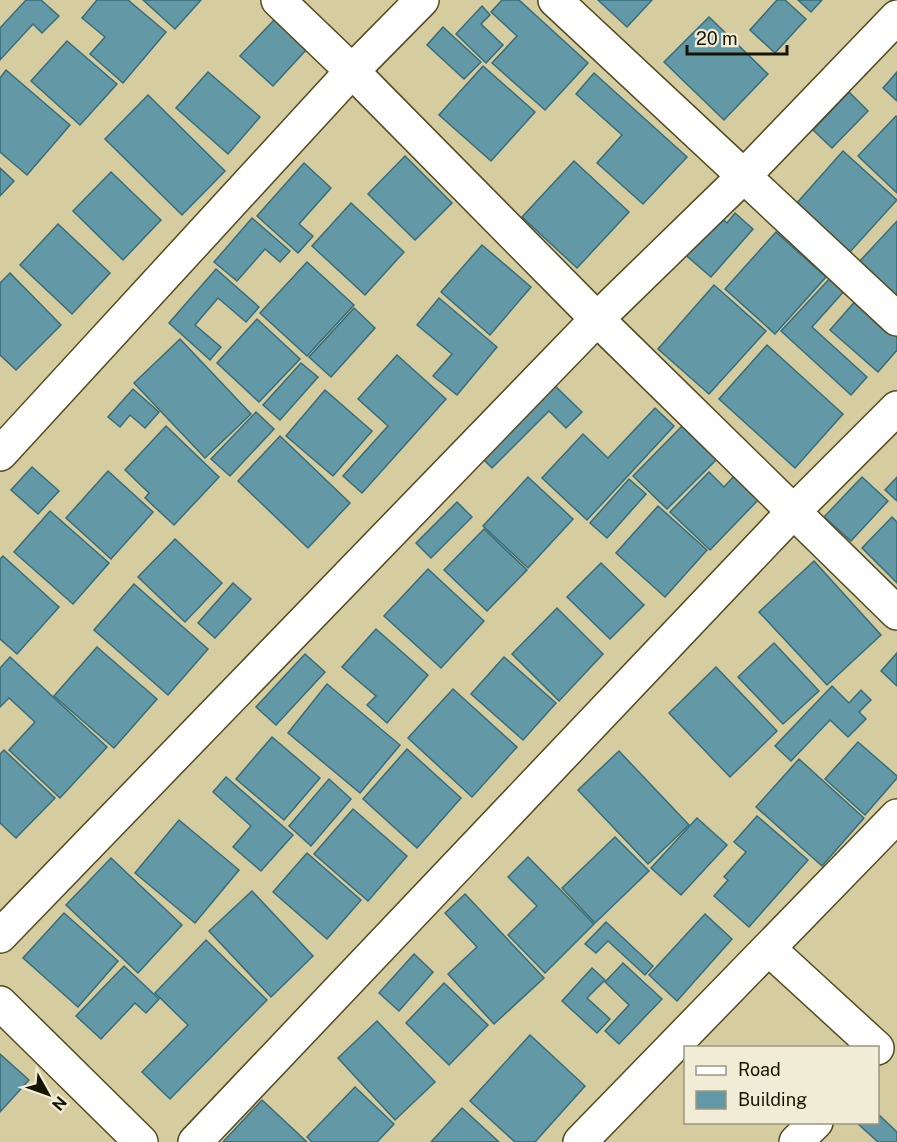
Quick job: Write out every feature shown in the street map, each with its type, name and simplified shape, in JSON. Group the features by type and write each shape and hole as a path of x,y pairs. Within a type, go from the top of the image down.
{"street":[{"path":"278,0 352,71 597,319 897,613"},
{"path":"0,454 352,71 422,0"},
{"path":"555,0 897,319"},
{"path":"0,936 597,319 744,176 897,17"},
{"path":"195,1142 794,511 897,408"},
{"path":"580,1142 897,816"},
{"path":"769,949 873,1046"},
{"path":"0,1003 141,1142"},
{"path":"796,1142 814,1124"}],"building":[{"path":"26,0 41,0 59,16 42,33 33,24 0,60 0,28"},
{"path":"97,0 128,0 166,32 123,83 90,54 105,37 82,18"},
{"path":"143,0 201,0 175,29"},
{"path":"502,0 519,0 588,63 545,110 492,63 517,36 491,12"},
{"path":"598,0 652,0 627,27"},
{"path":"777,0 785,0 806,19 775,53 750,30"},
{"path":"798,0 822,0 811,12"},
{"path":"482,6 490,15 481,24 503,45 486,63 456,34"},
{"path":"709,17 768,74 724,120 664,62"},
{"path":"275,19 307,49 273,86 240,56"},
{"path":"443,27 481,62 464,79 427,45"},
{"path":"67,41 117,84 80,125 31,81"},
{"path":"483,66 535,112 491,161 439,115"},
{"path":"6,70 70,125 27,175 0,152 0,78"},
{"path":"208,72 260,117 228,154 176,108"},
{"path":"897,72 897,101 883,88"},
{"path":"594,73 687,157 643,204 597,163 622,135 576,94"},
{"path":"849,92 868,111 832,148 813,130"},
{"path":"148,95 225,171 182,215 105,139"},
{"path":"897,117 897,193 858,156"},
{"path":"843,151 897,200 849,253 796,204"},
{"path":"405,156 452,203 415,240 368,194"},
{"path":"574,161 629,212 577,268 522,217"},
{"path":"304,163 331,188 299,224 313,236 298,253 257,216"},
{"path":"0,168 14,181 0,196"},
{"path":"111,172 161,220 123,260 73,211"},
{"path":"351,203 404,252 365,295 312,246"},
{"path":"716,213 727,223 735,213 753,229 711,277 682,252"},
{"path":"252,218 290,251 280,262 265,249 237,281 214,262"},
{"path":"897,221 897,297 859,262"},
{"path":"58,224 110,273 72,314 20,265"},
{"path":"776,232 826,277 775,334 725,289"},
{"path":"482,245 531,287 490,335 441,292"},
{"path":"307,262 354,305 307,356 260,313"},
{"path":"216,269 259,307 246,322 218,298 195,325 221,347 210,360 169,323"},
{"path":"10,273 61,325 16,370 0,355 0,283"},
{"path":"832,276 846,289 812,327 867,377 851,395 781,331"},
{"path":"714,285 766,331 709,394 658,349"},
{"path":"439,298 497,347 457,395 433,376 452,354 417,325"},
{"path":"858,298 897,332 897,350 878,372 830,330"},
{"path":"354,308 375,328 331,377 309,357"},
{"path":"257,319 300,359 259,402 217,363"},
{"path":"180,339 251,414 205,458 134,383"},
{"path":"767,345 843,414 795,468 719,399"},
{"path":"397,355 446,399 362,493 343,476 388,426 358,399"},
{"path":"301,363 318,377 280,420 263,405"},
{"path":"553,384 582,412 566,428 549,411 492,468 481,457"},
{"path":"133,389 159,412 145,428 130,415 120,427 108,417"},
{"path":"325,390 372,431 333,476 286,436"},
{"path":"655,408 674,426 587,520 542,478 583,434 608,458"},
{"path":"256,412 274,429 230,476 211,459"},
{"path":"685,423 719,457 667,509 633,476"},
{"path":"166,426 219,477 174,525 145,498 149,493 125,470"},
{"path":"280,436 350,503 308,548 238,481"},
{"path":"32,467 59,491 38,514 11,490"},
{"path":"108,471 153,512 111,559 66,518"},
{"path":"709,472 724,487 735,475 760,498 710,550 670,512"},
{"path":"528,477 573,519 528,568 483,526"},
{"path":"862,477 888,501 851,541 824,517"},
{"path":"897,477 897,501 885,490"},
{"path":"629,479 646,494 607,538 590,523"},
{"path":"457,502 472,517 431,558 416,543"},
{"path":"658,506 707,550 665,597 616,553"},
{"path":"50,511 109,563 73,604 14,552"},
{"path":"892,517 897,522 897,583 862,548"},
{"path":"484,529 527,570 487,611 444,570"},
{"path":"175,539 222,583 185,622 138,577"},
{"path":"3,556 59,607 17,654 0,639 0,559"},
{"path":"814,561 881,635 827,685 759,612"},
{"path":"601,563 644,605 610,639 567,597"},
{"path":"428,569 484,621 441,668 384,616"},
{"path":"233,583 251,599 215,638 198,623"},
{"path":"134,584 208,649 168,695 94,630"},
{"path":"557,608 603,654 559,701 512,654"},
{"path":"376,629 428,675 387,723 367,705 376,696 342,667"},
{"path":"774,643 819,691 783,724 738,677"},
{"path":"97,647 157,699 114,748 54,696"},
{"path":"897,653 897,686 881,671"},
{"path":"305,654 325,672 276,725 256,707"},
{"path":"10,657 107,747 60,798 9,750 35,722 9,698 0,707 0,668"},
{"path":"504,657 556,703 523,740 471,694"},
{"path":"716,667 777,731 730,777 669,713"},
{"path":"327,684 400,745 360,793 288,733"},
{"path":"832,686 849,703 861,690 871,700 859,712 866,719 848,737 830,720 791,761 775,746"},
{"path":"453,689 517,747 472,797 408,738"},
{"path":"272,737 320,778 284,820 236,779"},
{"path":"858,742 897,776 865,815 825,779"},
{"path":"407,749 461,798 417,848 363,799"},
{"path":"4,750 55,798 16,838 0,823 0,754"},
{"path":"619,751 689,825 648,864 578,790"},
{"path":"799,759 864,818 822,866 756,807"},
{"path":"226,777 293,835 261,871 233,847 251,826 213,792"},
{"path":"329,779 351,799 311,846 289,826"},
{"path":"353,809 407,856 368,901 314,854"},
{"path":"757,816 808,860 749,927 714,896 728,880 724,877 746,852 734,842"},
{"path":"697,818 727,845 681,895 651,868"},
{"path":"179,820 239,870 195,923 135,873"},
{"path":"615,837 649,871 595,923 562,888"},
{"path":"307,853 361,900 327,939 273,892"},
{"path":"528,857 594,924 545,973 508,935 537,906 508,877"},
{"path":"111,858 182,925 138,973 66,905"},
{"path":"252,891 313,956 271,997 209,931"},
{"path":"465,894 544,978 494,1024 448,974 477,947 445,913"},
{"path":"64,913 118,961 78,1007 23,958"},
{"path":"705,914 732,939 677,1001 649,975"},
{"path":"606,922 653,966 645,975 608,941 596,953 585,944"},
{"path":"206,940 267,1000 170,1099 142,1072 188,1025 155,993"},
{"path":"414,954 433,972 399,1011 379,993"},
{"path":"623,963 662,999 619,1044 605,1031 629,1005 605,982"},
{"path":"124,966 159,999 146,1013 135,1003 101,1039 76,1016"},
{"path":"592,968 605,980 587,998 610,1019 597,1033 562,1001"},
{"path":"444,983 488,1025 449,1065 406,1023"},
{"path":"377,1021 435,1082 395,1120 338,1058"},
{"path":"530,1035 585,1086 535,1142 515,1142 470,1101"},
{"path":"0,1054 29,1080 0,1112"},
{"path":"355,1087 394,1124 377,1142 312,1142 307,1137"},
{"path":"262,1100 307,1142 223,1142"},
{"path":"462,1108 499,1142 431,1142"},
{"path":"879,1115 897,1132 897,1142 878,1142 858,1124 879,1124"}]}
